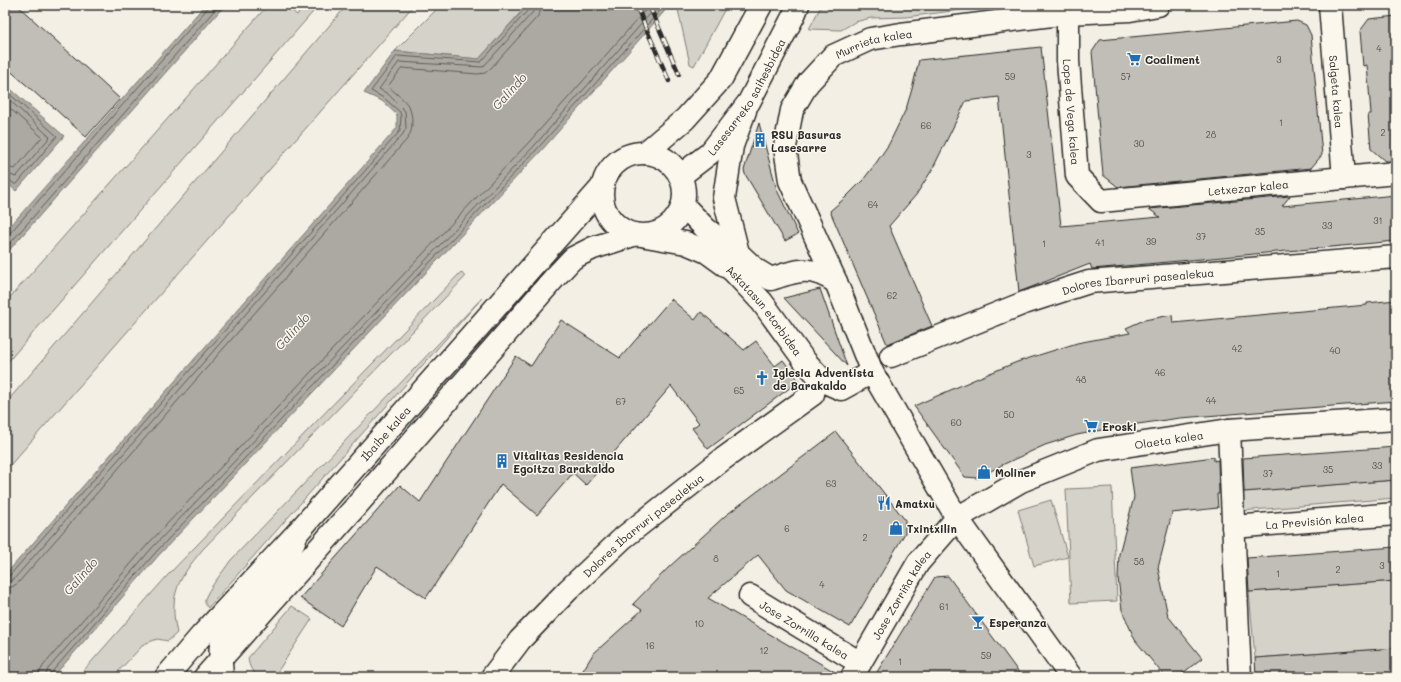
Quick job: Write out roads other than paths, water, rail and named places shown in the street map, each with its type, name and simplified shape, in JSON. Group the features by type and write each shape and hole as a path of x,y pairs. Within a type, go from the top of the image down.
{"street":[{"path":"645,153 684,119 721,79 761,5"},
{"name":"Lasesarreko saihesbidea","path":"680,176 710,153 748,102 798,5"},
{"name":"Murrieta kalea","path":"806,214 790,181 784,147 792,110 808,83 832,56 870,39 886,36 1068,8 1130,10 1158,5"},
{"name":"Salgeta kalea","path":"1330,5 1344,178"},
{"name":"Lope de Vega kalea","path":"1068,8 1068,61 1076,176 1101,201"},
{"name":"Askatasun etorbidea","path":"738,253 724,198 732,146 748,102"},
{"path":"205,677 221,668 358,504 573,258 593,248 639,235 658,233 669,227 678,217 683,206 684,195 680,176 674,167 666,160 656,155 645,153 633,154 612,166 602,187 602,199 605,210 611,220 621,229 639,235"},
{"name":"Letxezar kalea","path":"1101,201 1396,173"},
{"name":"Ibaibe kalea","path":"166,677 201,636 297,533 602,187"},
{"name":"Askatasun etorbidea","path":"683,206 706,229 738,253 756,270 771,279 794,271 810,271 823,274 836,282"},
{"path":"794,271 808,254 806,214"},
{"path":"806,214 836,282 872,372 957,518 1071,677"},
{"name":"Askatasun etorbidea","path":"639,235 686,243 707,252 732,270 762,302 804,360 823,380 841,389 872,372"},
{"name":"Dolores Ibarruri pasealekua","path":"891,356 1024,303 1089,282 1396,257"},
{"name":"Dolores Ibarruri pasealekua","path":"492,677 526,634 568,590 623,538 723,459 813,394"},
{"name":"Olaeta kalea","path":"957,518 1021,481 1098,450 1229,430 1396,419"},
{"path":"1229,430 1240,677"},
{"name":"La Previsión kalea","path":"1233,527 1396,514"},
{"name":"Jose Zorriña kalea","path":"856,670 918,563 957,518"},
{"path":"221,668 222,638 227,628 287,560 297,533"},
{"name":"Jose Zorrilla kalea","path":"750,596 856,670"}],"water":[{"path":"205,5 225,5 5,255 5,232"},
{"name":"Galindo","path":"528,5 670,5 541,151 159,555 53,677 5,677 5,575 397,128 397,115 382,101 364,93 395,51 479,59"},
{"path":"5,84 64,136 16,191 5,181"}],"railway":[{"path":"636,5 669,81"},
{"path":"649,5 679,74"}],"place":[{"name":"Coaliment","path":"1134,59"},
{"name":"RSU Basuras Lasesarre","path":"760,140"},
{"name":"Iglesia Adventista de Barakaldo","path":"762,378"},
{"name":"Eroski","path":"1091,426"},
{"name":"Vitalitas Residencia Egoitza Barakaldo","path":"502,461"},
{"name":"Moliner","path":"984,472"},
{"name":"Amatxu","path":"884,503"},
{"name":"Txintxilin","path":"896,528"},
{"name":"Esperanza","path":"978,622"}]}
